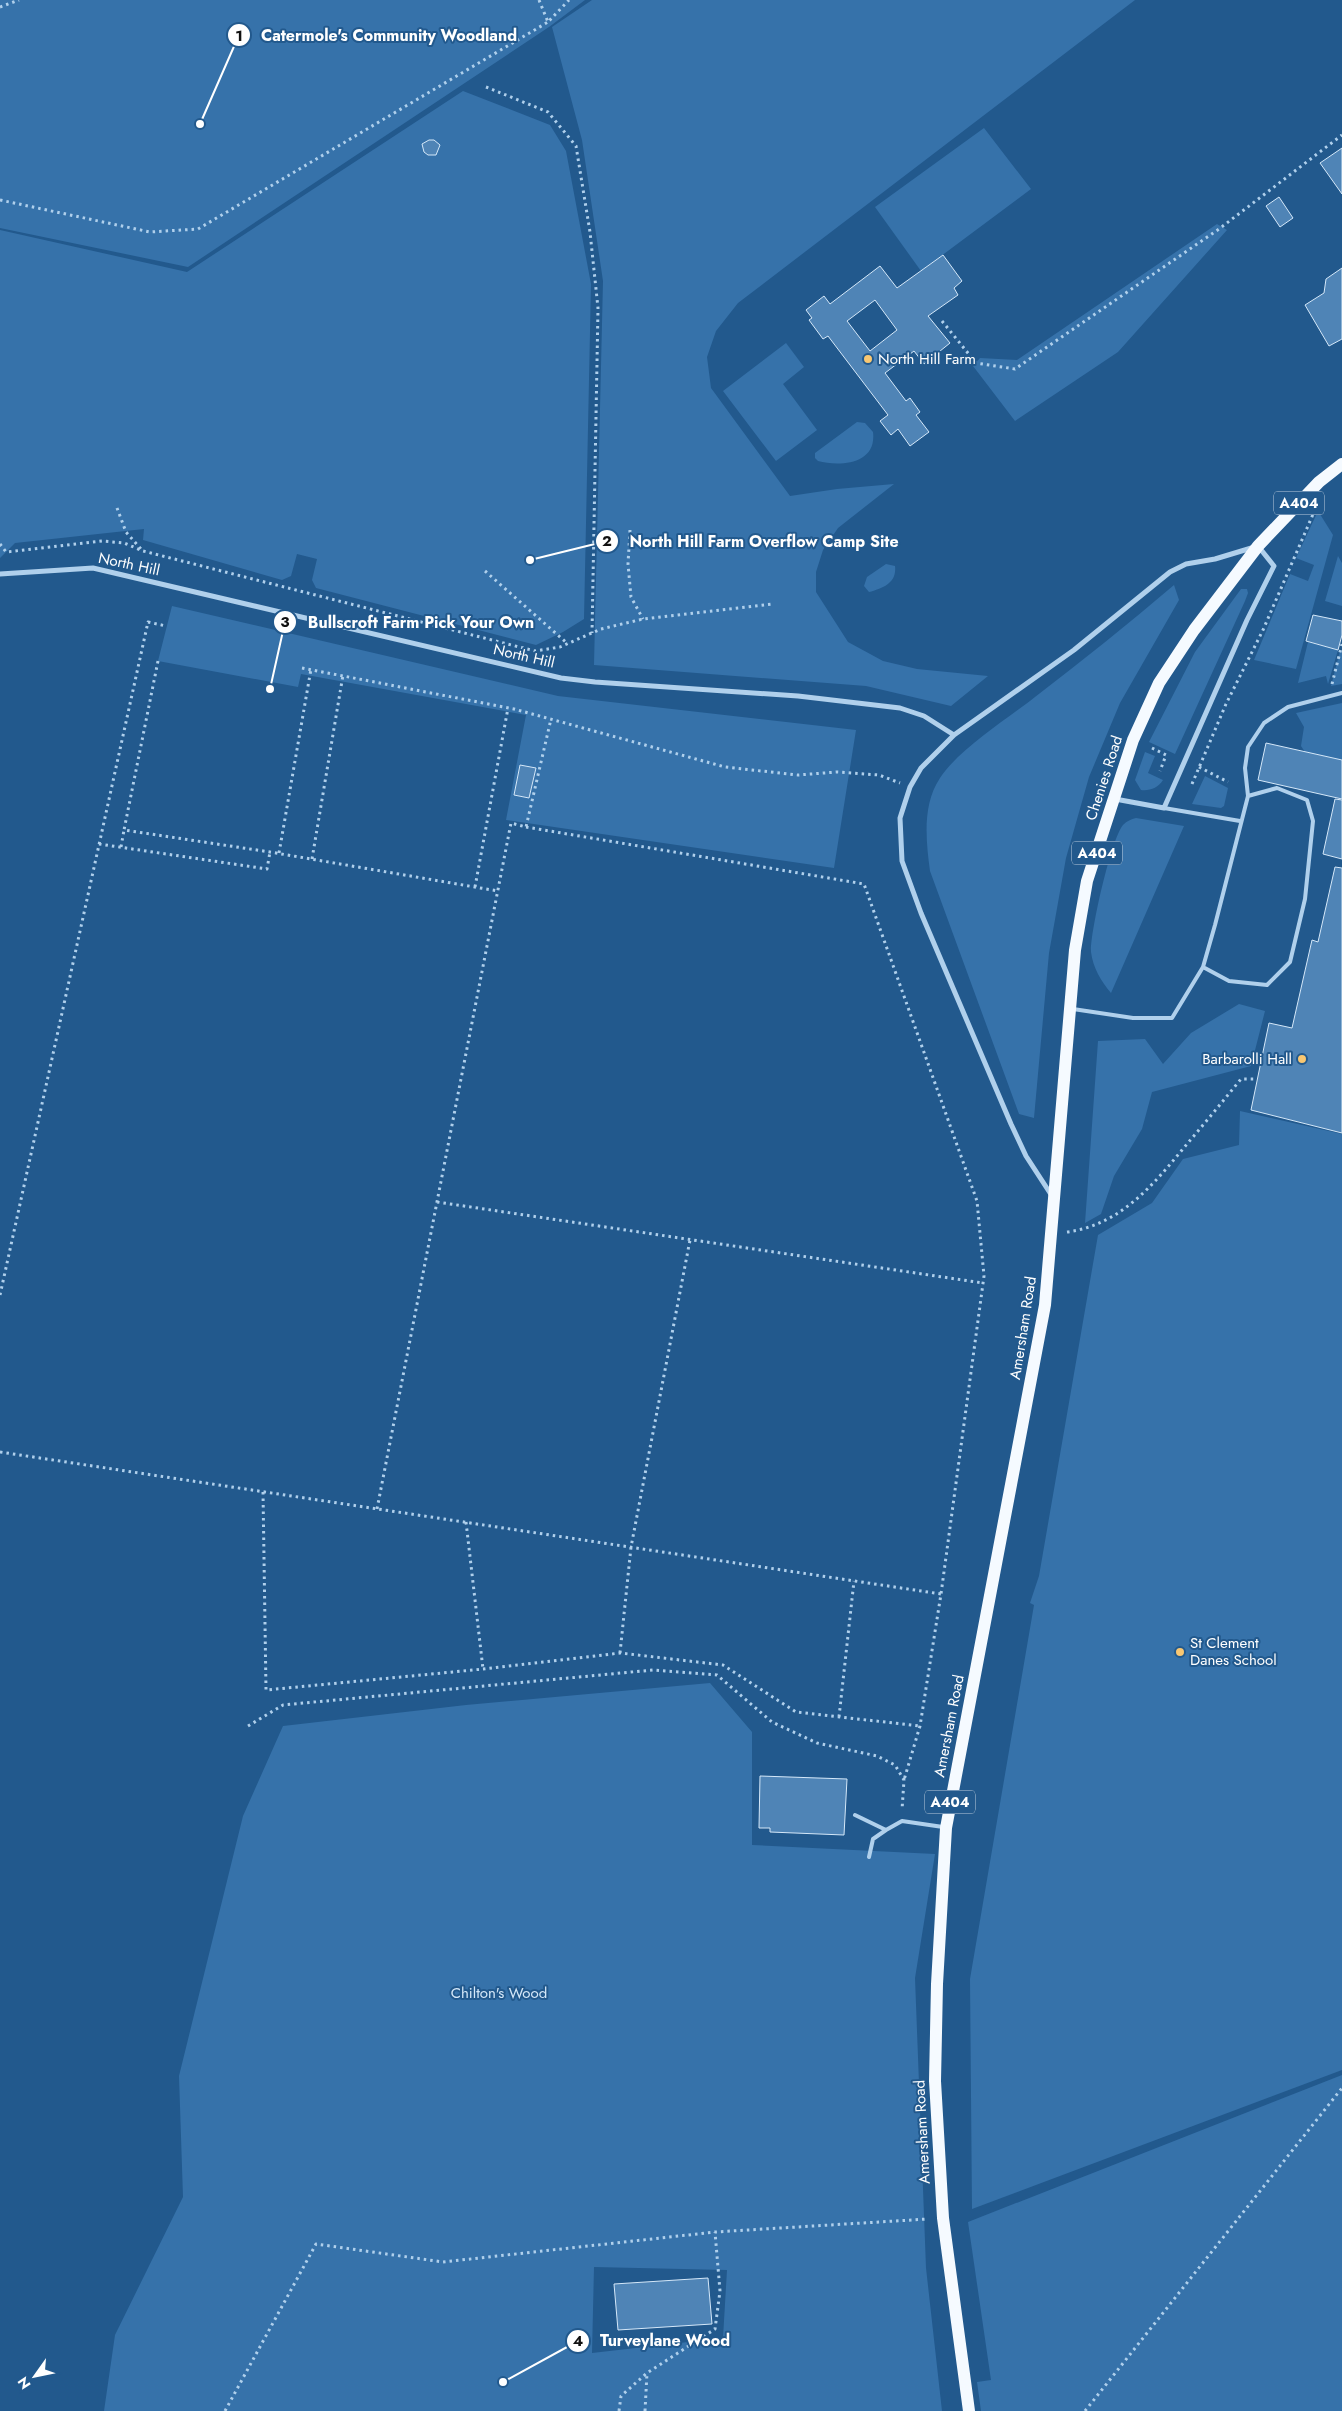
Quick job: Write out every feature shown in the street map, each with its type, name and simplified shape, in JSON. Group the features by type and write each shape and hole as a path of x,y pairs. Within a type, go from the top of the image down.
{"main road":[{"name":"Chenies Road","path":"1055,1200 1075,950 1087,881 1134,740 1160,682 1194,630 1258,546 1319,482 1342,464"},
{"name":"Amersham Road","path":"969,2411 943,2218 935,2082 937,1984 946,1828 1045,1305 1055,1200"}],"street":[{"path":"1055,1200 1026,1156 920,913 902,861 900,818 910,787 921,768 954,735 1074,650 1170,572 1186,564 1222,557 1258,546 1274,566 1247,620 1164,808 1114,799"},
{"name":"North Hill","path":"0,574 93,568 561,678 798,696 900,708 924,716 954,735"}],"lane":[{"path":"1071,1009 1133,1018 1172,1018 1203,967 1248,796 1245,768 1248,747 1264,723 1288,707 1342,693"},
{"path":"1203,967 1228,981 1267,985 1290,962 1305,899 1312,821 1307,800 1277,788 1248,796"},
{"path":"1164,808 1240,821"},
{"path":"855,1814 886,1830"},
{"path":"869,1857 873,1839 902,1821 946,1828"}],"path":[{"path":"0,6 19,0"},
{"path":"539,0 548,22"},
{"path":"561,0 565,4"},
{"path":"0,200 150,232 198,229 548,22 569,0"},
{"path":"486,87 548,112 576,146 590,232 598,308 592,633"},
{"path":"942,321 976,363 1015,369 1219,229 1342,135"},
{"path":"117,508 126,532 143,551"},
{"path":"1192,784 1226,704 1264,630 1315,510"},
{"path":"630,530 628,564 632,597 643,619"},
{"path":"0,544 6,552 102,541 124,543 143,551 535,651 568,644 592,633 643,619 772,604"},
{"path":"484,571 568,644"},
{"path":"0,1295 148,622 166,626"},
{"path":"1328,696 1342,644"},
{"path":"121,847 158,661"},
{"path":"302,668 508,708 725,767 798,776 837,772 879,775 910,787"},
{"path":"279,853 311,669"},
{"path":"312,859 343,675"},
{"path":"475,887 508,708"},
{"path":"526,827 551,719"},
{"path":"1152,748 1166,755 1160,771"},
{"path":"1199,767 1228,782"},
{"path":"377,1509 511,823 864,884 977,1201 983,1283 941,1594 920,1726 904,1780 902,1821"},
{"path":"124,830 279,853 498,891"},
{"path":"99,844 267,869 270,852"},
{"path":"1052,1234 1085,1230 1112,1218 1147,1192 1241,1079 1257,1079"},
{"path":"438,1202 983,1283"},
{"path":"620,1653 631,1547 690,1240"},
{"path":"0,1452 941,1594"},
{"path":"264,1492 266,1690 483,1669 620,1653 722,1665 796,1712 920,1726"},
{"path":"466,1522 483,1669"},
{"path":"839,1717 854,1581"},
{"path":"248,1726 283,1705 653,1670 708,1674 717,1675 772,1722 817,1743 877,1756 895,1765 904,1780"},
{"path":"1085,2411 1342,2088"},
{"path":"225,2411 316,2244 444,2262 715,2232 943,2218"},
{"path":"619,2411 621,2396 648,2373 715,2329 720,2291 715,2232"},
{"path":"645,2411 648,2373"}],"green space":[{"path":"0,0 585,0 549,27 188,267 0,228"},
{"path":"592,0 1135,0 738,303 716,331 707,357 711,388 790,496 837,489 894,484 838,528 823,550 816,572 816,592 848,642 883,661 917,669 988,676 951,706 866,686 594,665 603,281 582,140 552,27"},
{"path":"463,91 550,125 566,151 591,284 584,619 536,645 316,588 312,580 317,559 297,554 291,576 282,580 143,540 144,529 15,543 0,558 0,230 187,272"},
{"path":"984,128 1031,189 921,271 875,207"},
{"path":"1217,224 1227,230 1118,352 1015,421 973,366 980,358 1017,360"},
{"path":"786,343 804,367 783,384 817,430 776,461 723,391"},
{"path":"857,422 865,423 873,432 873,443 863,457 855,461 836,464 818,461 815,458 815,453"},
{"path":"1318,511 1333,535 1296,669 1254,660 1290,574 1308,581 1314,565 1296,558"},
{"path":"1338,556 1342,563 1342,606 1325,601"},
{"path":"886,564 895,566 894,577 888,584 869,592 864,586 867,577"},
{"path":"1174,585 1179,600 1120,703 1089,777 1066,858 1049,953 1034,1118 1019,1114 930,871 927,848 927,823 930,800 940,778 948,767 971,745 1088,656"},
{"path":"1241,589 1247,589 1248,593 1245,601 1175,754 1149,742 1195,652"},
{"path":"172,606 558,696 856,730 834,868 506,820 526,715 301,674 298,687 158,661"},
{"path":"1308,642 1338,650 1328,684 1326,676 1298,683"},
{"path":"1340,651 1342,651 1342,684 1331,686"},
{"path":"1342,703 1342,760 1305,752 1301,746 1304,727 1296,713"},
{"path":"1145,752 1155,756 1148,773 1163,780 1154,788 1141,790 1135,780"},
{"path":"1205,776 1228,788 1224,806 1221,808 1192,804"},
{"path":"1136,818 1184,826 1111,993 1101,979 1092,958 1094,926 1107,866 1118,834 1123,825 1129,820"},
{"path":"1239,1004 1265,1011 1251,1066 1152,1092 1142,1129 1114,1176 1101,1214 1085,1223 1098,1041 1145,1039 1163,1064 1191,1033"},
{"name":"St Clement Danes School","path":"1240,1111 1342,1134 1342,2070 972,2209 970,1979 1034,1605 1030,1603 1039,1576 1098,1235 1152,1203 1183,1159 1239,1145"},
{"name":"Chilton's Wood","path":"710,1683 752,1732 752,1845 935,1854 915,1978 926,2268 942,2411 104,2411 115,2335 183,2197 179,2076 243,1816 283,1726 466,1705","holes":["594,2267 727,2270 723,2338 592,2353"]},
{"path":"1342,2075 1342,2411 981,2411 977,2382 991,2380 968,2222"}],"building":[{"path":"429,140 434,140 440,145 436,155 428,155 424,152 422,144"},
{"path":"1342,148 1342,194 1320,163"},
{"path":"1279,197 1293,218 1280,227 1266,206"},
{"name":"North Hill Farm","path":"943,255 962,281 954,288 958,295 928,316 950,343 924,364 914,351 885,373 906,401 910,398 920,412 916,415 929,432 910,446 898,429 891,435 880,421 888,415 828,336 823,339 809,320 812,318 806,310 824,296 830,304 880,266 897,288","holes":["875,300 897,330 870,351 847,321"]},
{"path":"1342,268 1342,339 1329,346 1305,305 1324,293 1326,279"},
{"path":"1313,615 1342,621 1342,635 1338,650 1306,641"},
{"path":"1266,743 1342,760 1342,799 1258,780"},
{"path":"520,765 536,768 529,798 514,795"},
{"path":"1335,799 1342,800 1342,859 1323,854"},
{"name":"Barbarolli Hall","path":"1335,867 1342,868 1342,1133 1251,1110 1269,1023 1292,1028 1312,940 1318,942"},
{"path":"760,1776 847,1779 844,1835 770,1832 770,1828 759,1828"},
{"path":"708,2278 712,2324 618,2330 614,2284"}],"place":[{"name":"Catermole's Community Woodland","path":"200,124"},
{"name":"North Hill Farm","path":"868,359"},
{"name":"North Hill Farm Overflow Camp Site","path":"530,560"},
{"name":"Bullscroft Farm Pick Your Own","path":"270,689"},
{"name":"Barbarolli Hall","path":"1302,1059"},
{"name":"St Clement Danes School","path":"1180,1652"},
{"name":"Turveylane Wood","path":"503,2382"}]}
